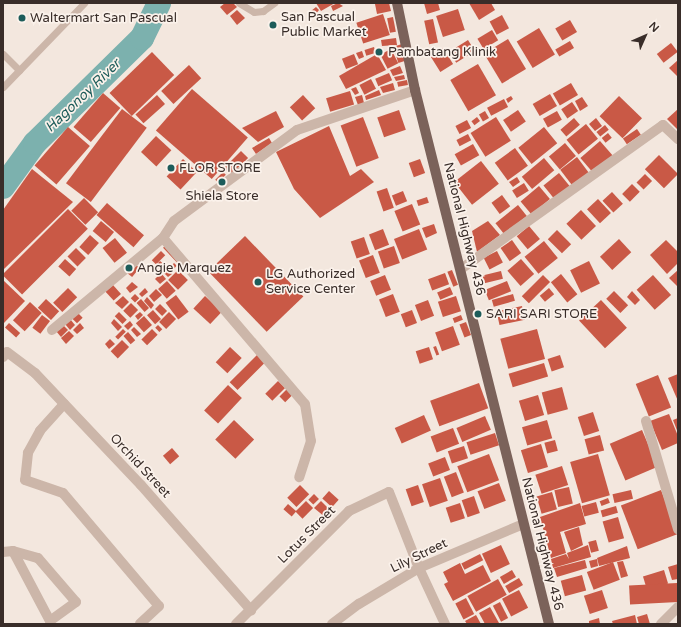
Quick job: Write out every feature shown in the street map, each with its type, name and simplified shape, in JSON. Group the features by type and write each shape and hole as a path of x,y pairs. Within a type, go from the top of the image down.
{"main road":[{"name":"National Highway 436","path":"397,3 415,90 549,624"}],"street":[{"path":"52,330 163,238 174,221 297,130 415,90"},
{"path":"461,269 663,125 678,139"},
{"path":"163,238 305,404 311,441 300,477"},
{"name":"Orchid Street","path":"3,357 7,352 35,373 141,485 250,610"},
{"path":"64,404 40,431 28,453 25,480 63,492 159,606 140,624"},
{"path":"646,421 678,530"},
{"name":"Lotus Street","path":"236,624 349,511 389,492 419,568 445,624"},
{"name":"Lily Street","path":"332,624 359,604 419,568 523,524"},
{"path":"8,551 38,558 76,602 50,621 8,551"},
{"path":"661,624 678,607"}],"lane":[{"path":"3,87 84,3"},
{"path":"239,3 254,12 263,11 274,3"},
{"path":"3,54 19,70"}],"building":[{"path":"225,3 233,3 237,7 227,15 220,7"},
{"path":"316,3 335,3 321,11"},
{"path":"338,3 343,6 333,11 331,6"},
{"path":"389,3 391,11 377,14 375,4"},
{"path":"424,3 438,3 440,10 427,14"},
{"path":"469,3 491,3 495,10 479,20"},
{"path":"316,7 319,10 315,15 311,11"},
{"path":"458,9 465,30 443,37 436,16"},
{"path":"237,10 245,18 237,25 230,16"},
{"path":"383,14 390,35 363,44 356,23"},
{"path":"502,15 509,28 497,35 490,22"},
{"path":"393,17 396,32 390,33 387,18"},
{"path":"433,19 438,42 429,44 424,21"},
{"path":"570,20 577,32 562,41 555,29"},
{"path":"539,28 555,55 533,68 517,41"},
{"path":"492,30 498,40 484,49 477,39"},
{"path":"396,38 397,45 382,46 381,40"},
{"path":"508,39 526,69 502,83 484,53"},
{"path":"468,40 475,51 456,63 449,52"},
{"path":"570,41 574,48 559,56 555,50"},
{"path":"671,43 678,52 664,63 657,54"},
{"path":"402,44 407,60 398,63 393,47"},
{"path":"374,47 376,53 366,56 364,50"},
{"path":"443,48 453,64 440,72 430,56"},
{"path":"391,49 398,63 388,69 380,54"},
{"path":"362,51 364,57 359,59 356,53"},
{"path":"152,52 174,75 132,116 110,93"},
{"path":"354,54 358,64 346,69 342,59"},
{"path":"377,54 386,70 346,89 339,76"},
{"path":"678,60 678,77 669,68"},
{"path":"478,64 496,95 468,111 450,80"},
{"path":"189,65 201,78 173,104 161,91"},
{"path":"400,66 403,73 393,76 390,70"},
{"path":"389,73 392,80 378,86 375,79"},
{"path":"404,75 405,79 396,81 394,77"},
{"path":"371,79 376,89 364,95 359,85"},
{"path":"407,80 408,85 398,87 397,82"},
{"path":"393,83 395,90 383,93 380,87"},
{"path":"571,83 578,95 560,106 553,94"},
{"path":"356,87 359,93 355,95 351,89"},
{"path":"192,89 248,138 212,179 156,131"},
{"path":"379,90 381,95 366,100 365,96"},
{"path":"350,91 354,104 330,112 326,98"},
{"path":"103,93 120,108 91,142 73,127"},
{"path":"550,94 557,106 540,116 533,104"},
{"path":"157,95 165,104 143,123 135,114"},
{"path":"303,95 315,108 302,120 290,107"},
{"path":"362,95 364,103 358,105 355,97"},
{"path":"511,96 513,99 508,103 506,99"},
{"path":"619,96 642,118 623,138 600,116"},
{"path":"582,97 588,106 580,111 575,101"},
{"path":"504,99 508,107 491,116 487,108"},
{"path":"572,102 578,111 567,118 561,109"},
{"path":"122,109 147,128 91,202 66,183"},
{"path":"678,109 678,130 667,119"},
{"path":"399,110 406,130 384,137 377,117"},
{"path":"518,110 526,122 511,132 503,120"},
{"path":"276,111 284,127 258,142 242,128"},
{"path":"485,111 489,118 483,121 479,114"},
{"path":"557,111 562,120 548,128 543,119"},
{"path":"363,117 379,158 356,167 341,126"},
{"path":"477,117 480,121 474,125 471,121"},
{"path":"496,117 511,141 485,157 471,133"},
{"path":"574,118 580,125 566,137 560,130"},
{"path":"596,118 602,126 595,131 589,124"},
{"path":"467,120 471,128 460,134 455,126"},
{"path":"586,124 598,139 579,154 567,140"},
{"path":"605,125 609,130 600,137 596,132"},
{"path":"329,126 350,176 361,169 374,182 320,218 294,189 276,152"},
{"path":"68,127 90,146 56,185 35,165"},
{"path":"544,127 557,143 532,164 518,148"},
{"path":"637,129 641,135 627,144 623,139"},
{"path":"608,133 612,138 606,143 602,138"},
{"path":"468,134 471,140 460,146 456,140"},
{"path":"156,136 171,150 156,166 141,152"},
{"path":"269,138 272,143 256,154 252,148"},
{"path":"600,141 613,156 593,173 580,158"},
{"path":"565,143 576,156 560,170 549,156"},
{"path":"473,144 479,155 461,166 455,154"},
{"path":"515,148 528,166 508,180 495,163"},
{"path":"241,151 248,158 231,175 224,168"},
{"path":"659,155 678,174 664,188 645,169"},
{"path":"577,157 589,173 572,186 560,170"},
{"path":"544,158 554,170 532,189 522,177"},
{"path":"183,159 197,172 181,190 167,177"},
{"path":"420,159 425,173 414,177 409,163"},
{"path":"481,161 499,184 472,205 454,182"},
{"path":"32,169 73,202 3,270 3,210"},
{"path":"223,172 226,175 218,183 215,180"},
{"path":"559,173 571,188 555,200 543,186"},
{"path":"645,174 652,181 644,190 637,182"},
{"path":"517,177 520,182 513,187 509,182"},
{"path":"524,183 529,191 517,198 512,190"},
{"path":"632,184 640,192 630,202 622,194"},
{"path":"539,186 550,199 532,214 521,201"},
{"path":"387,188 394,208 383,211 377,192"},
{"path":"403,191 407,201 396,206 392,195"},
{"path":"612,192 623,204 613,213 602,201"},
{"path":"502,195 510,206 500,214 491,203"},
{"path":"427,197 429,203 418,206 417,200"},
{"path":"84,198 98,212 85,225 71,211"},
{"path":"598,199 611,213 600,223 587,209"},
{"path":"107,203 144,235 133,247 97,215"},
{"path":"412,204 420,224 403,232 394,211"},
{"path":"518,205 527,216 504,234 495,223"},
{"path":"68,209 88,229 22,295 3,274"},
{"path":"581,210 596,226 581,240 566,224"},
{"path":"101,221 114,232 106,242 93,231"},
{"path":"488,221 500,235 477,252 472,231"},
{"path":"434,224 437,233 426,238 422,228"},
{"path":"529,226 540,239 528,249 517,236"},
{"path":"383,229 389,245 375,250 369,234"},
{"path":"419,229 427,249 402,260 394,239"},
{"path":"557,230 571,244 562,253 548,239"},
{"path":"90,235 99,243 88,255 79,247"},
{"path":"245,236 303,296 267,332 208,271"},
{"path":"364,237 370,254 357,259 351,242"},
{"path":"115,238 127,253 115,263 103,248"},
{"path":"619,239 631,252 612,270 600,257"},
{"path":"512,240 521,253 510,261 501,248"},
{"path":"666,240 678,252 678,263 667,274 650,255"},
{"path":"544,241 558,258 538,274 525,257"},
{"path":"166,245 180,260 177,263 163,248"},
{"path":"394,246 400,263 384,269 378,252"},
{"path":"76,248 86,258 77,266 68,256"},
{"path":"161,251 165,255 156,264 152,260"},
{"path":"497,251 503,263 490,269 484,258"},
{"path":"373,255 380,273 366,278 359,260"},
{"path":"65,259 76,269 69,276 58,266"},
{"path":"521,259 534,274 521,286 507,271"},
{"path":"160,261 166,266 161,271 156,265"},
{"path":"589,261 600,283 581,293 570,270"},
{"path":"174,263 177,266 173,270 170,267"},
{"path":"135,264 140,268 132,277 127,273"},
{"path":"168,269 172,274 168,277 164,273"},
{"path":"178,270 188,280 178,290 168,280"},
{"path":"452,270 458,285 453,287 447,272"},
{"path":"678,270 678,287 669,278"},
{"path":"501,271 503,279 484,283 483,276"},
{"path":"161,273 166,279 160,284 155,279"},
{"path":"445,273 449,284 432,290 428,279"},
{"path":"561,274 577,294 567,302 551,282"},
{"path":"385,275 391,290 376,296 370,281"},
{"path":"543,275 550,282 529,303 522,296"},
{"path":"653,275 671,295 655,310 637,290"},
{"path":"3,280 25,301 3,324"},
{"path":"167,281 176,291 167,299 158,289"},
{"path":"507,281 511,291 489,300 485,290"},
{"path":"132,282 138,287 130,293 126,288"},
{"path":"113,285 121,294 114,301 106,292"},
{"path":"450,287 453,294 440,300 437,292"},
{"path":"68,288 77,297 62,312 53,303"},
{"path":"145,288 148,292 142,297 139,294"},
{"path":"549,288 554,294 545,302 540,296"},
{"path":"156,289 162,295 154,302 149,296"},
{"path":"614,291 628,305 620,313 606,299"},
{"path":"632,291 640,300 635,305 627,297"},
{"path":"135,294 139,298 135,302 131,298"},
{"path":"393,294 400,312 386,317 379,299"},
{"path":"513,294 515,301 494,307 492,300"},
{"path":"176,295 189,312 178,320 166,303"},
{"path":"123,296 129,302 122,309 115,303"},
{"path":"205,296 222,312 210,324 193,308"},
{"path":"456,296 461,311 443,317 438,302"},
{"path":"147,297 154,305 151,309 144,301"},
{"path":"46,299 59,311 51,320 38,308"},
{"path":"141,299 149,308 145,312 137,303"},
{"path":"428,300 434,316 421,321 415,305"},
{"path":"601,300 627,328 605,348 579,320"},
{"path":"30,302 42,313 25,331 13,320"},
{"path":"131,303 138,310 130,318 123,311"},
{"path":"160,304 167,311 162,316 155,309"},
{"path":"522,306 525,320 499,325 497,311"},
{"path":"153,310 161,319 155,324 147,315"},
{"path":"412,310 417,323 406,327 401,314"},
{"path":"77,312 83,318 77,323 71,318"},
{"path":"119,312 127,320 123,324 115,316"},
{"path":"140,312 143,315 138,320 135,316"},
{"path":"169,312 176,319 166,329 159,322"},
{"path":"42,315 50,321 40,334 32,328"},
{"path":"461,315 463,320 455,323 453,318"},
{"path":"144,316 152,325 144,332 136,323"},
{"path":"70,319 75,325 70,330 65,324"},
{"path":"114,319 122,327 118,331 111,323"},
{"path":"130,321 133,325 128,330 124,326"},
{"path":"466,322 471,335 464,338 459,325"},
{"path":"9,323 20,333 16,337 5,327"},
{"path":"80,323 84,328 77,334 73,330"},
{"path":"63,325 68,330 61,337 56,331"},
{"path":"158,325 162,329 159,332 155,328"},
{"path":"453,326 460,345 442,351 435,332"},
{"path":"134,327 141,334 137,337 131,330"},
{"path":"123,329 126,332 118,340 115,337"},
{"path":"152,329 158,335 147,345 141,340"},
{"path":"537,329 545,359 508,369 500,339"},
{"path":"69,331 74,336 66,344 61,338"},
{"path":"128,332 135,340 131,344 123,336"},
{"path":"110,339 115,344 109,349 105,344"},
{"path":"122,340 129,347 118,358 111,351"},
{"path":"436,346 439,354 436,355 433,347"},
{"path":"230,347 242,358 227,373 216,362"},
{"path":"429,347 433,359 420,364 416,351"},
{"path":"258,354 266,362 237,390 230,382"},
{"path":"560,355 564,367 552,371 548,359"},
{"path":"544,363 548,376 513,387 509,374"},
{"path":"678,374 678,401 668,378"},
{"path":"658,375 671,407 649,416 636,384"},
{"path":"278,381 285,388 272,401 265,394"},
{"path":"479,383 488,408 439,426 430,401"},
{"path":"228,385 242,398 218,424 204,411"},
{"path":"562,387 568,409 548,415 542,392"},
{"path":"288,388 294,394 285,402 280,396"},
{"path":"538,395 544,415 525,421 519,401"},
{"path":"593,412 599,431 584,436 578,417"},
{"path":"669,414 678,436 678,443 662,450 650,421"},
{"path":"424,415 431,431 402,444 395,428"},
{"path":"485,416 491,430 462,442 456,428"},
{"path":"678,418 678,433 673,420"},
{"path":"234,420 254,439 235,459 215,439"},
{"path":"547,420 552,438 527,445 522,427"},
{"path":"453,428 459,444 437,452 431,437"},
{"path":"642,430 658,467 625,480 610,444"},
{"path":"495,433 499,445 470,455 466,442"},
{"path":"600,435 604,450 589,455 585,439"},
{"path":"555,440 558,451 547,453 544,443"},
{"path":"541,444 548,467 528,473 521,450"},
{"path":"464,446 468,458 452,464 448,451"},
{"path":"172,448 179,456 170,464 163,456"},
{"path":"489,454 499,480 467,492 457,466"},
{"path":"598,454 610,495 582,503 570,462"},
{"path":"445,457 450,470 433,477 428,463"},
{"path":"562,466 568,485 542,494 535,475"},
{"path":"456,472 464,493 452,497 444,477"},
{"path":"440,478 448,501 430,507 422,484"},
{"path":"499,483 506,501 484,509 478,491"},
{"path":"300,485 309,494 296,507 287,498"},
{"path":"418,485 424,502 412,506 406,489"},
{"path":"569,487 573,504 558,507 554,490"},
{"path":"631,490 633,499 615,503 612,494"},
{"path":"661,490 678,534 638,549 621,505"},
{"path":"329,491 339,500 332,507 322,498"},
{"path":"552,492 557,509 542,514 537,496"},
{"path":"314,494 319,499 313,505 308,500"},
{"path":"474,496 480,513 468,517 462,500"},
{"path":"608,498 610,503 602,506 600,501"},
{"path":"306,501 313,508 302,519 295,512"},
{"path":"321,501 331,511 325,517 314,508"},
{"path":"596,502 599,513 584,517 582,506"},
{"path":"460,503 465,518 451,523 446,508"},
{"path":"580,503 586,524 560,532 566,553 551,558 540,517"},
{"path":"288,504 296,511 292,516 283,509"},
{"path":"616,506 618,513 603,517 601,510"},
{"path":"618,517 624,538 609,543 603,521"},
{"path":"579,527 583,545 571,551 564,532"},
{"path":"596,540 599,551 591,553 588,542"},
{"path":"501,545 510,564 491,573 482,554"},
{"path":"588,545 591,557 553,568 551,559 566,554 569,559 567,553"},
{"path":"627,546 630,558 599,566 597,558"},
{"path":"480,554 483,560 464,570 461,564"},
{"path":"597,559 598,566 591,568 589,561"},
{"path":"585,560 587,568 557,577 554,568"},
{"path":"623,561 628,576 621,578 617,562"},
{"path":"613,562 620,580 594,590 587,572"},
{"path":"460,563 465,574 483,565 491,581 453,601 444,584 448,582 443,572"},
{"path":"678,564 678,579 672,580 668,567"},
{"path":"512,570 516,577 504,584 500,577"},
{"path":"664,570 668,583 647,590 643,576"},
{"path":"582,575 586,590 565,596 561,581"},
{"path":"519,578 523,585 509,593 505,586"},
{"path":"498,579 507,595 476,612 467,596"},
{"path":"677,583 678,602 630,604 629,586"},
{"path":"519,590 528,608 511,616 502,599"},
{"path":"602,590 608,608 590,614 584,596"},
{"path":"466,598 474,614 463,619 455,603"},
{"path":"500,602 508,618 501,622 493,606"},
{"path":"490,607 499,623 497,624 485,624 479,613"},
{"path":"647,614 650,624 639,624 637,617"},
{"path":"476,615 481,624 467,624 465,621"},
{"path":"635,615 637,624 613,624 612,621"},
{"path":"599,618 600,624 589,624 589,621"}],"waterway":[{"name":"Hagonoy River","path":"3,187 35,143 142,38 159,3"}],"place":[{"name":"Waltermart San Pascual","path":"22,18"},
{"name":"San Pascual Public Market","path":"273,25"},
{"name":"Pambatang Klinik","path":"379,52"},
{"name":"FLOR STORE","path":"171,168"},
{"name":"Shiela Store","path":"222,182"},
{"name":"Angie Marquez","path":"129,268"},
{"name":"LG Authorized Service Center","path":"258,282"},
{"name":"SARI SARI STORE","path":"478,314"}]}
